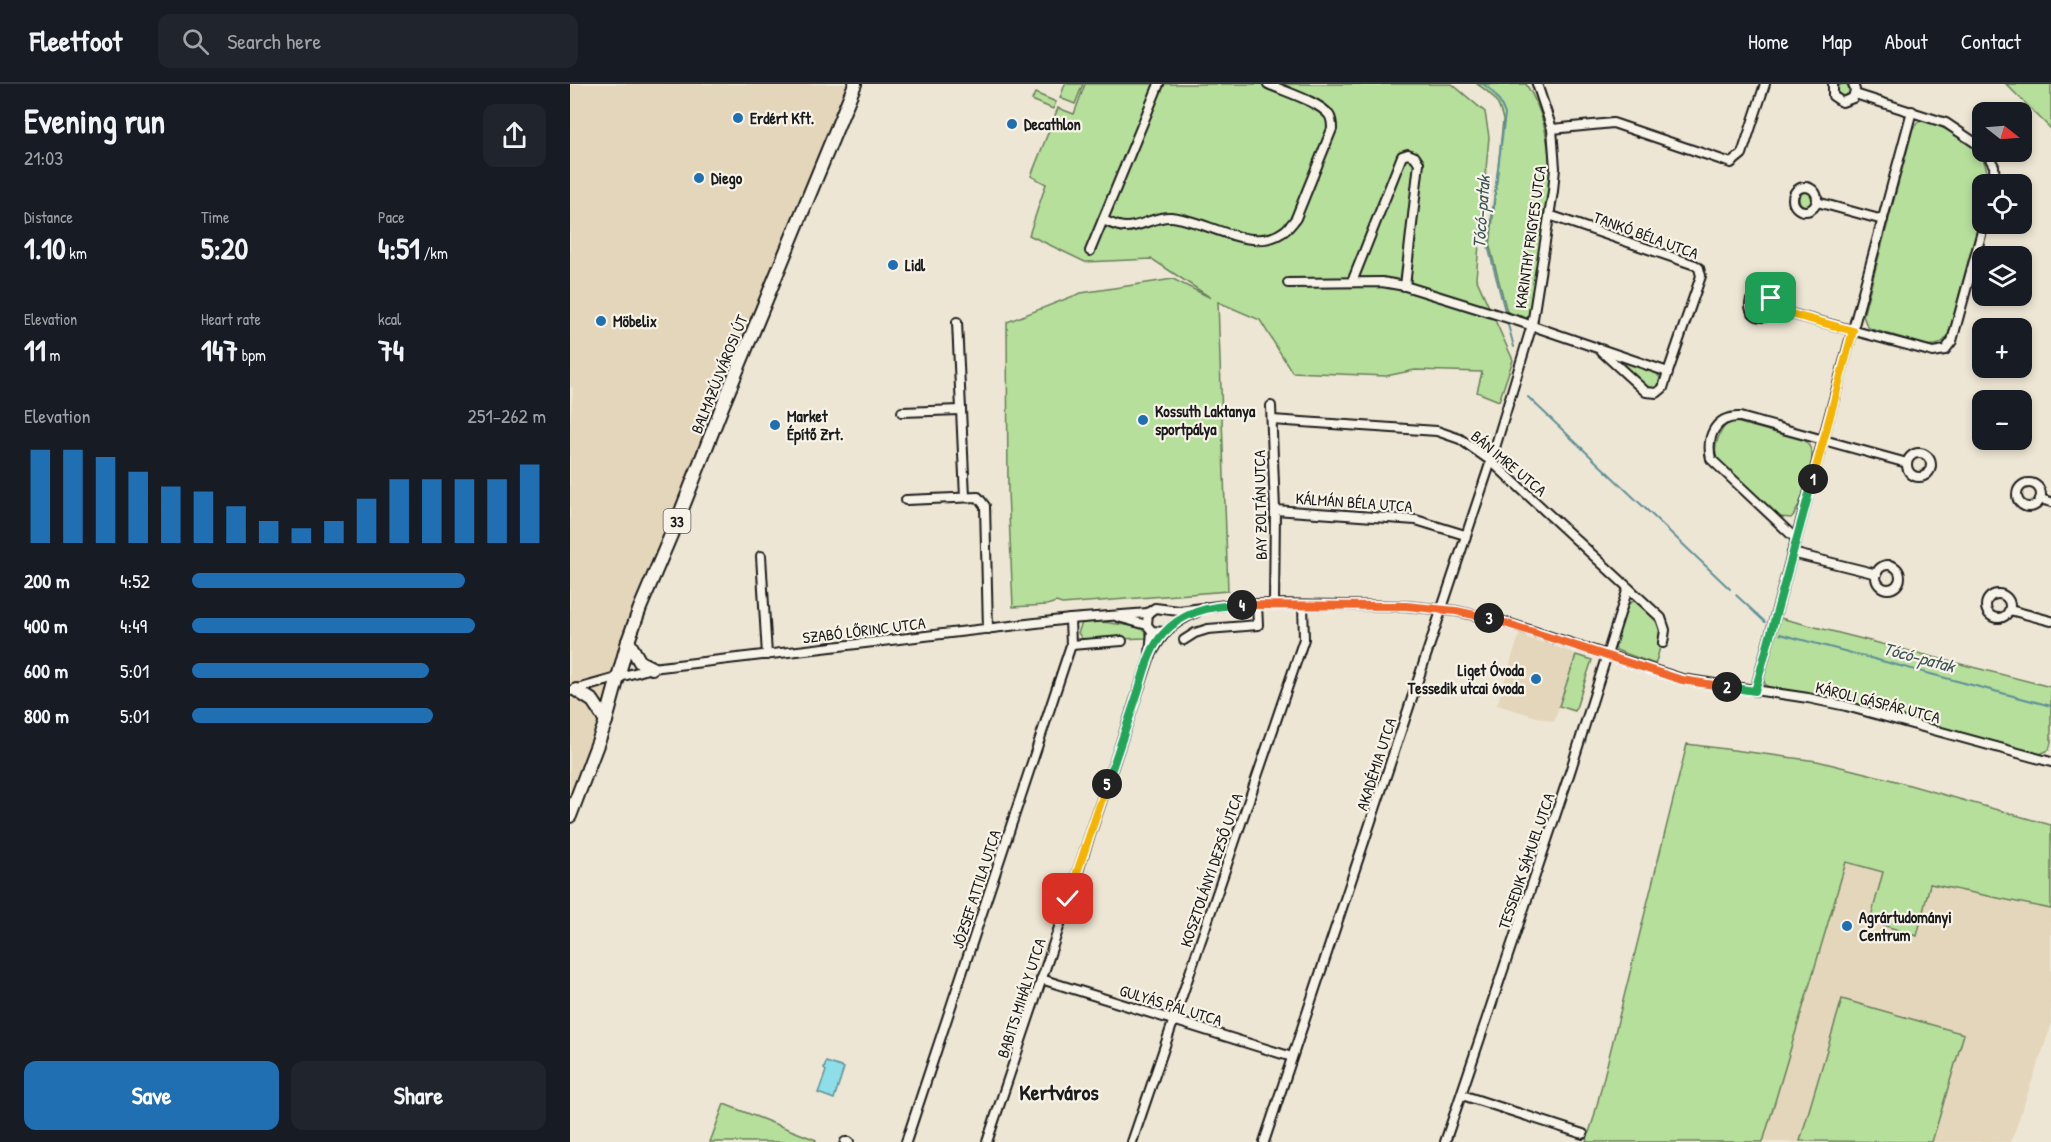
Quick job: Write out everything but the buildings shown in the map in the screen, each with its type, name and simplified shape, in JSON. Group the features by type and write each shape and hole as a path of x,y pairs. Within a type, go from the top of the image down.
{"main road":[{"name":"BALMAZÚJVÁROSI ÚT","path":"618,677 628,641 855,84"},
{"path":"628,641 640,662 652,668"},
{"name":"33","path":"570,816 606,721 618,677"},
{"path":"573,691 593,701 606,721"}],"street":[{"path":"1090,251 1159,84"},
{"path":"1103,220 1124,227 1167,216 1181,218 1239,237 1275,237 1291,227 1328,140 1332,123 1330,116 1317,106 1268,84"},
{"name":"KARINTHY FRIGYES UTCA","path":"1532,325 1555,168 1552,129 1537,84"},
{"path":"1552,129 1613,123 1731,163 1742,154 1765,84"},
{"path":"1833,84 1832,92 1838,101 1846,102 1855,94"},
{"path":"1853,84 1855,94"},
{"path":"1855,94 1946,123 1972,140"},
{"path":"1755,691 1912,111"},
{"path":"1352,282 1402,156 1408,154 1415,157 1419,163 1405,286"},
{"path":"1817,202 1883,220"},
{"name":"TANKÓ BÉLA UTCA","path":"1549,215 1699,268 1701,276 1663,388 1657,393 1646,392 1598,348"},
{"path":"1773,309 1933,352 1945,350 1952,341 1981,234"},
{"name":"TANKÓ BÉLA UTCA","path":"1288,283 1382,282 1405,286 1532,325 1668,372"},
{"path":"957,322 965,497"},
{"name":"AKADÉMIA UTCA","path":"1264,1142 1491,461 1532,325"},
{"name":"BAY ZOLTÁN UTCA","path":"1271,406 1275,510 1274,604"},
{"path":"902,412 960,410"},
{"path":"1796,539 1711,459 1710,439 1720,422 1729,416 1740,417 1907,463"},
{"name":"BÁN IMRE UTCA","path":"1272,420 1437,431 1460,439 1491,461 1661,618 1665,630 1663,643"},
{"path":"906,500 978,497 985,506 988,629"},
{"path":"2040,499 2051,502"},
{"name":"KÁLMÁN BÉLA UTCA","path":"1275,510 1416,519 1465,535"},
{"path":"1792,553 1877,574"},
{"path":"761,556 767,655"},
{"name":"TESSEDIK SÁMUEL UTCA","path":"1445,1142 1570,772 1628,588"},
{"path":"1184,640 1208,629 1258,625 1257,604"},
{"path":"1201,610 1167,629 1150,628 1148,613 1159,607 1167,610 1201,610 1226,605 1257,604 1406,606 1442,609 1501,621 1606,655"},
{"name":"KOSZTOLÁNYI DEZSŐ UTCA","path":"1132,1142 1304,639 1303,605"},
{"path":"1167,610 1172,618 1167,629"},
{"path":"2010,610 2051,621"},
{"name":"SZABÓ LŐRINC UTCA","path":"573,691 652,668 1148,613"},
{"name":"SZABÓ LŐRINC UTCA","path":"1114,616 1150,628"},
{"path":"1070,620 1071,645 1122,641"},
{"name":"BABITS MIHÁLY UTCA","path":"1149,659 1150,628"},
{"name":"BABITS MIHÁLY UTCA","path":"987,1142 1149,659 1167,629"},
{"name":"JÓZSEF ATTILA UTCA","path":"906,1142 1071,645"},
{"name":"KÁROLI GÁSPÁR UTCA","path":"1606,655 1696,682 1846,706 2051,762"},
{"name":"GULYÁS PÁL UTCA","path":"1041,979 1292,1058"},
{"path":"1461,1095 1583,1134"}],"shaded area":[{"path":"570,84 862,84 666,551 570,799 570,425 573,389 570,386"},
{"name":"Liget Óvoda Tessedik utcai óvoda","path":"1519,635 1575,653 1554,722 1497,705"},
{"name":"Agrártudományi Centrum","path":"1687,744 1817,761 2051,825 2051,1026 2011,1142 1586,1142"}],"green space":[{"path":"1065,84 1083,84 1075,104 1060,98"},
{"path":"1085,84 1452,84 1485,112 1489,137 1476,278 1513,360 1499,401 1477,392 1482,372 1415,370 1386,376 1292,372 1260,320 1218,302 1228,591 1013,607 1008,491 1007,322 1081,293 1173,279 1211,298 1152,259 1085,262 1029,235 1046,184 1031,176 1058,108 1074,114"},
{"path":"1477,84 1526,84 1539,110 1547,139 1550,168 1549,199 1546,230 1530,319 1507,312 1490,247 1503,120 1500,108 1494,99"},
{"path":"1844,84 1849,86 1851,91 1849,96 1844,98 1839,96 1837,91 1839,86"},
{"path":"2006,84 2051,84 2051,129 2032,110 2032,102 2024,102"},
{"path":"1035,93 1056,102 1053,109 1032,100"},
{"path":"1918,122 1937,125 1971,145 1972,162 1984,162 1987,174 1972,174 1972,234 1976,234 1948,336 1941,343 1934,345 1871,329 1867,326 1863,316 1913,128"},
{"path":"1806,192 1811,194 1813,199 1811,204 1806,206 1801,204 1799,199 1801,194"},
{"path":"1762,298 1767,300 1769,305 1767,310 1762,312 1757,310 1755,305 1757,300"},
{"path":"1616,359 1656,372 1660,378 1658,385 1655,388 1647,387"},
{"path":"1728,422 1736,422 1806,441 1808,444 1812,454 1810,468 1802,497 1791,518 1780,517 1717,459 1715,449 1722,430"},
{"path":"1635,601 1651,614 1659,628 1661,636 1655,664 1616,650 1615,644 1628,605"},
{"path":"1780,618 2051,687 2049,750 2040,754 1844,701 1769,688 1763,678"},
{"path":"1094,621 1141,627 1145,630 1147,638 1083,640 1078,633 1082,623"},
{"path":"1576,655 1592,660 1575,711 1559,706"},
{"name":"Agrártudományi Centrum","path":"1687,744 1817,761 2051,825 2051,909 1930,884 1917,936 1870,921 1883,872 1846,862 1763,1142 1586,1142 1594,1117"},
{"path":"1842,999 1964,1034 1932,1142 1800,1141"},
{"path":"724,1104 816,1140 815,1142 710,1142"}],"water":[{"path":"826,1062 844,1068 834,1099 818,1093 826,1071 824,1069"}],"waterway":[{"name":"Tócó-patak","path":"1483,84 1497,97 1505,114 1488,246 1506,315"},
{"name":"Tócó-patak","path":"1507,321 1514,347"},
{"name":"Tócó-patak","path":"1528,397 1730,589"},
{"name":"Tócó-patak","path":"1736,595 1765,622"},
{"name":"Tócó-patak","path":"1780,634 2051,706"}],"place":[{"name":"Erdért Kft.","path":"738,118"},
{"name":"Decathlon","path":"1012,124"},
{"name":"Diego","path":"699,178"},
{"name":"Lidl","path":"893,265"},
{"name":"Möbelix","path":"601,321"},
{"name":"Kossuth Laktanya sportpálya","path":"1143,420"},
{"name":"Market Építő Zrt.","path":"775,425"},
{"name":"Liget Óvoda Tessedik utcai óvoda","path":"1536,679"},
{"name":"Agrártudományi Centrum","path":"1847,926"}],"district":[{"name":"Kertváros","path":"1059,1092"}],"route":[{"path":"1068,899 1149,659 1161,636 1170,626 1201,610 1226,605 1274,604 1406,606 1456,611 1501,621 1682,680 1755,691 1853,331 1773,309 1771,298"}]}
